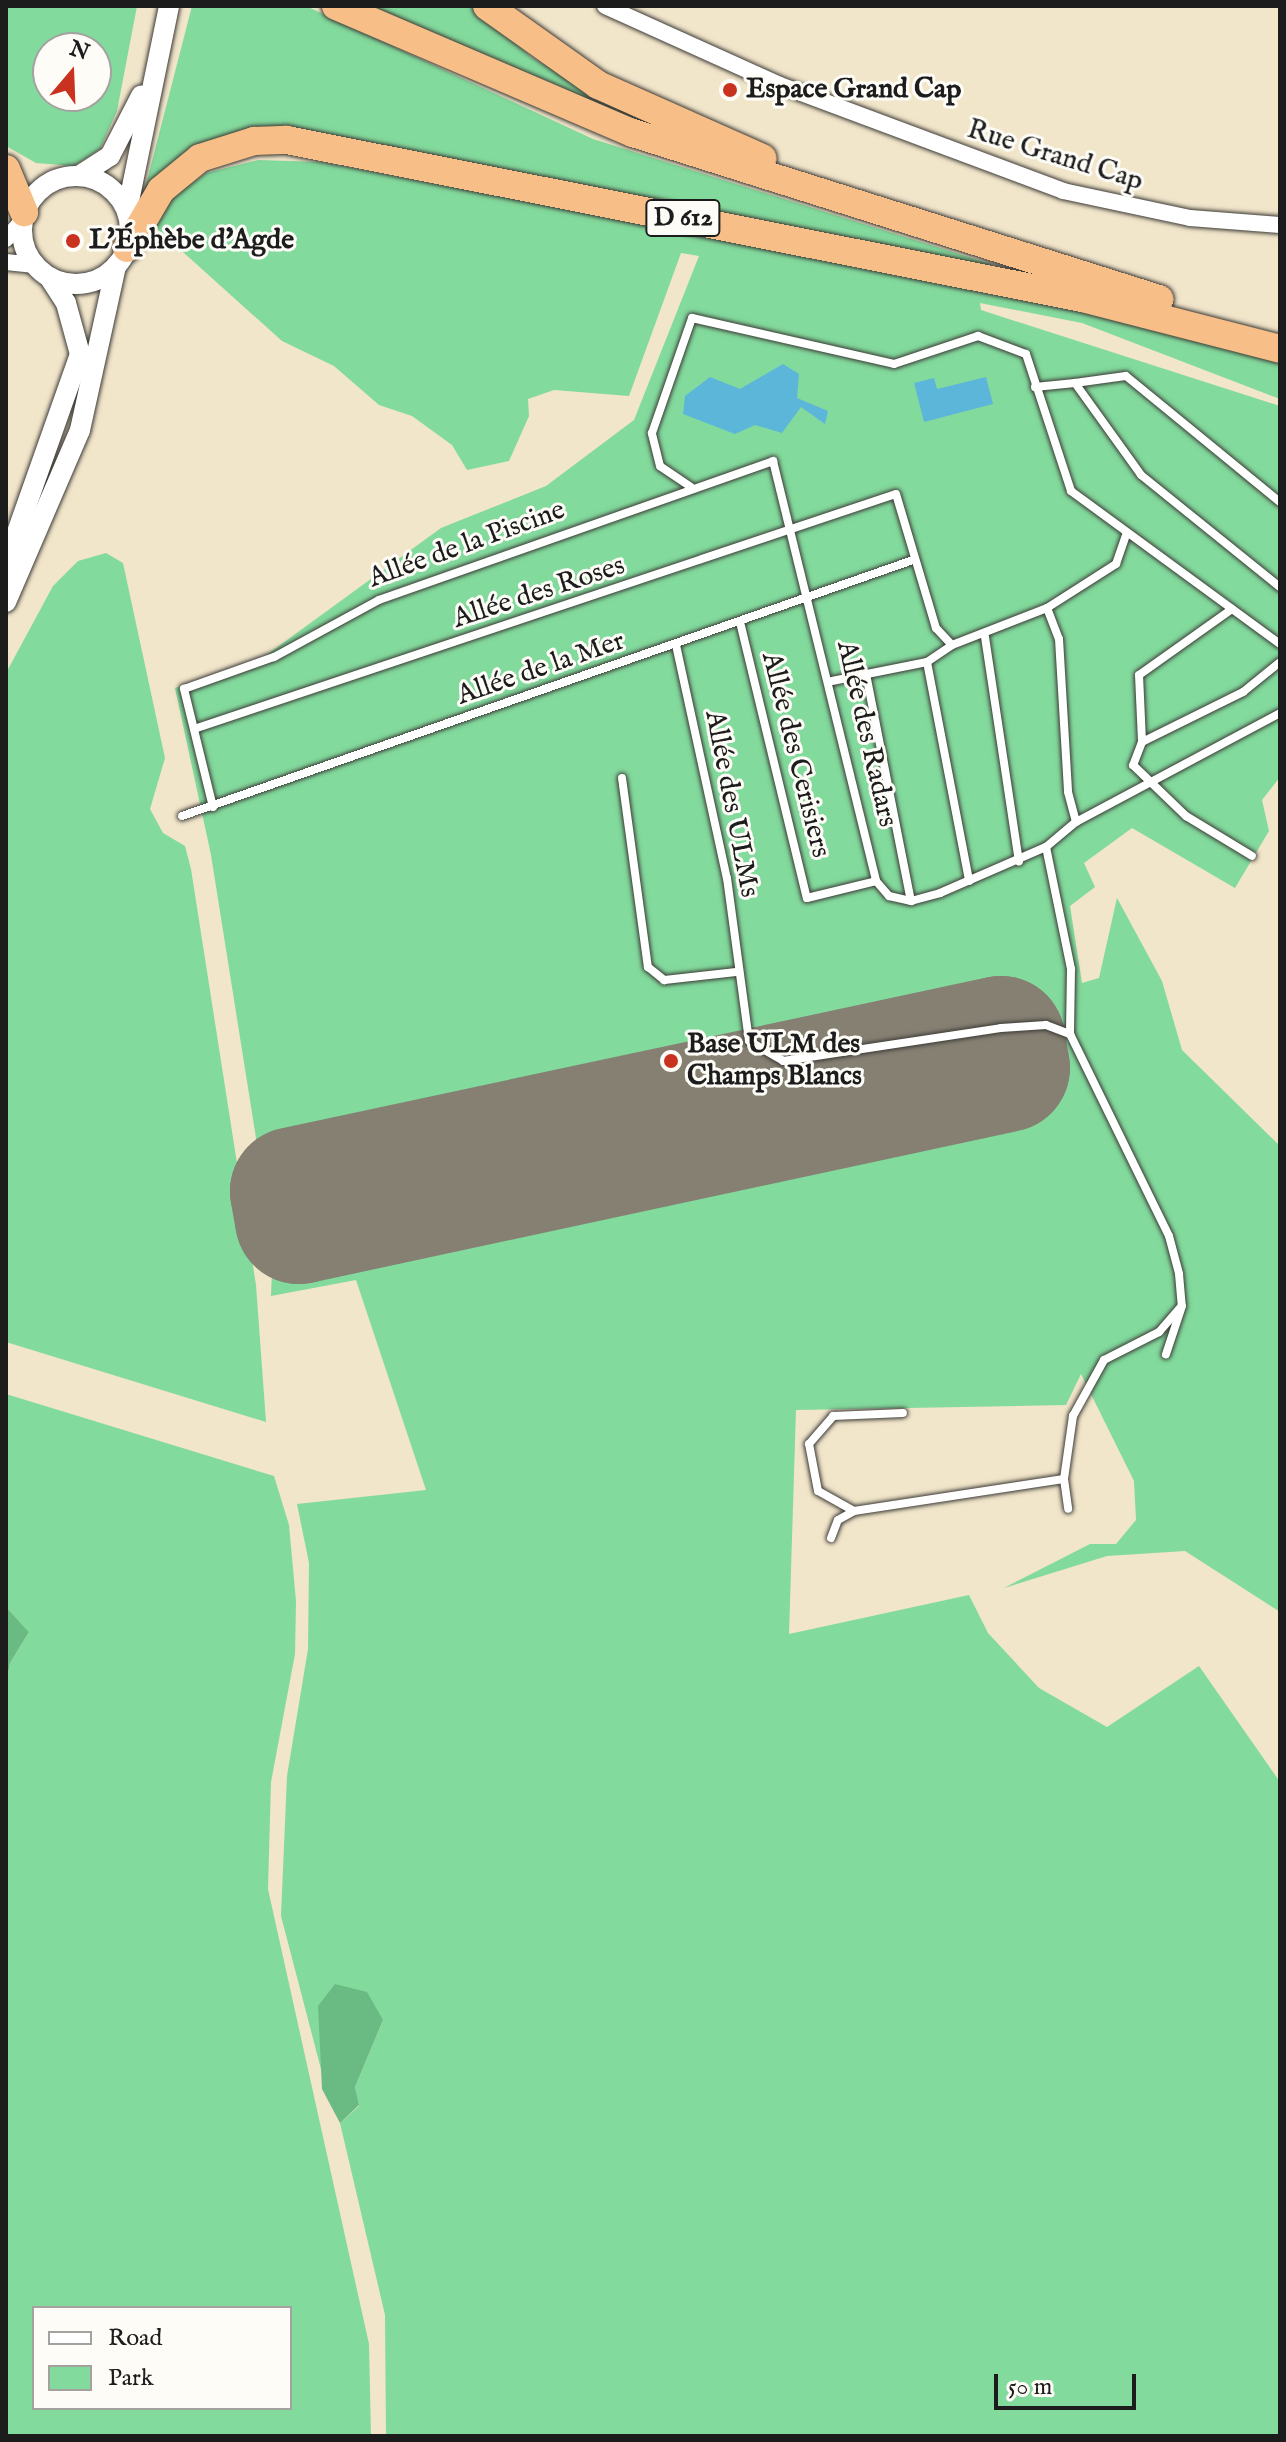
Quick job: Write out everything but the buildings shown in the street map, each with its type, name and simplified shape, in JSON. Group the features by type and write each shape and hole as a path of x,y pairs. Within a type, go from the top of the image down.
{"highway":[{"name":"D 612","path":"336,6 633,133 1280,336"},
{"name":"D 612","path":"487,6 549,55 652,111 1078,274"},
{"name":"D 612","path":"122,257 161,190 200,158 254,141 287,140 1082,298 1280,349"},
{"path":"6,169 23,217"}],"street":[{"name":"Rue Grand Cap","path":"605,6 670,40 1049,186 1176,216 1280,225"},
{"path":"6,239 45,185 79,176 110,156 126,133 165,7"},
{"path":"6,602 80,430 122,257 127,211 165,7"},
{"path":"79,176 108,187 127,211"},
{"path":"6,563 80,354 66,303 42,271 23,217"},
{"path":"6,262 85,283 122,257"}],"lane":[{"path":"691,487 660,466 652,433 692,318 894,364 978,336 1026,354 1071,491 1126,535 1280,644"},
{"path":"1035,387 1126,376 1280,502"},
{"path":"1075,383 1141,475 1280,587"},
{"name":"Allée de la Piscine","path":"194,729 184,689 274,657 339,616 691,487 773,461"},
{"name":"Allée des Radars","path":"773,461 812,596 876,881"},
{"name":"Allée des Roses","path":"194,729 896,494 913,560"},
{"path":"832,681 927,662 952,645 985,637 1047,608 1116,564 1126,535"},
{"path":"913,560 936,628 952,645"},
{"name":"Allée de la Mer","path":"182,816 913,560"},
{"path":"1047,608 1059,639 1068,792 1076,822"},
{"path":"1232,609 1139,675 1142,742 1133,765 1186,816 1252,856"},
{"name":"Allée des Cerisiers","path":"740,622 807,898 876,881"},
{"path":"985,637 1019,861"},
{"name":"Allée des ULMs","path":"676,645 727,878 737,972 749,1041 783,1061 1001,1028 1046,1025 1070,1034"},
{"path":"927,662 969,881"},
{"path":"1142,742 1243,692 1280,662"},
{"path":"866,674 911,901"},
{"path":"876,881 889,896 911,901 1019,861 1046,847 1076,822 1280,713"},
{"path":"194,729 213,807"},
{"path":"622,778 648,967 664,980 737,972"},
{"path":"1046,847 1071,969 1070,1034 1169,1236 1182,1306 1166,1354"},
{"path":"1068,1509 1064,1479 1073,1416 1104,1360 1159,1332 1182,1306"},
{"path":"854,1511 818,1491 809,1444 833,1416 903,1413"},
{"path":"831,1538 838,1520 854,1511 1064,1479"}],"green space":[{"path":"6,6 137,6 117,111 100,149 74,166 36,163 6,146"},
{"path":"192,6 306,6 593,139 991,264 984,272 260,135 142,200"},
{"path":"372,6 474,6 531,57 668,136"},
{"path":"258,160 321,162 1071,306 1280,363 1280,399 1082,323 980,303 981,310 1280,406 1280,777 1262,800 1269,831 1235,888 1132,828 1084,863 1095,887 1070,906 1082,983 1099,978 1117,898 1162,981 1182,1050 1280,1146 1280,1612 1185,1551 1107,1556 1004,1588 1090,1544 1116,1544 1136,1520 1134,1481 1081,1374 1066,1405 796,1410 789,1634 969,1595 988,1633 1039,1688 1107,1727 1199,1666 1280,1782 1280,2436 386,2436 385,2315 340,2123 359,2106 355,2087 383,2020 321,2046 322,2073 281,1916 287,1776 308,1649 309,1563 297,1504 426,1490 356,1280 271,1296 273,1245 211,855 175,688 265,656 441,528 546,486 634,420 699,256 681,253 629,396 554,390 528,399 529,416 509,461 467,470 452,445 412,416 379,405 334,366 282,341 154,226 171,198 206,173"},
{"path":"106,553 123,563 165,758 150,809 163,833 185,846 191,869 256,1285 266,1422 6,1342 6,673 53,586 78,561"},
{"path":"6,1394 274,1476 289,1525 296,1601 295,1654 271,1782 268,1889 369,2344 371,2436 6,2436 6,1685 10,1663 29,1632 6,1607"},
{"path":"6,1607 29,1632 10,1663 6,1685"},
{"path":"335,1984 367,1992 383,2020 355,2087 359,2105 340,2123 322,2089 318,2006"}],"water":[{"path":"783,364 799,374 797,398 828,411 825,424 801,407 782,433 755,425 735,434 683,414 685,396 710,377 740,389"},
{"path":"986,377 993,404 924,422 914,383 934,378 937,389"}],"runway":[{"path":"1001,1040 1006,1068 299,1220 294,1191 1001,1040"}],"place":[{"name":"Espace Grand Cap","path":"730,90"},
{"name":"L'Éphèbe d'Agde","path":"73,241"},
{"name":"Base ULM des Champs Blancs","path":"671,1061"}]}
